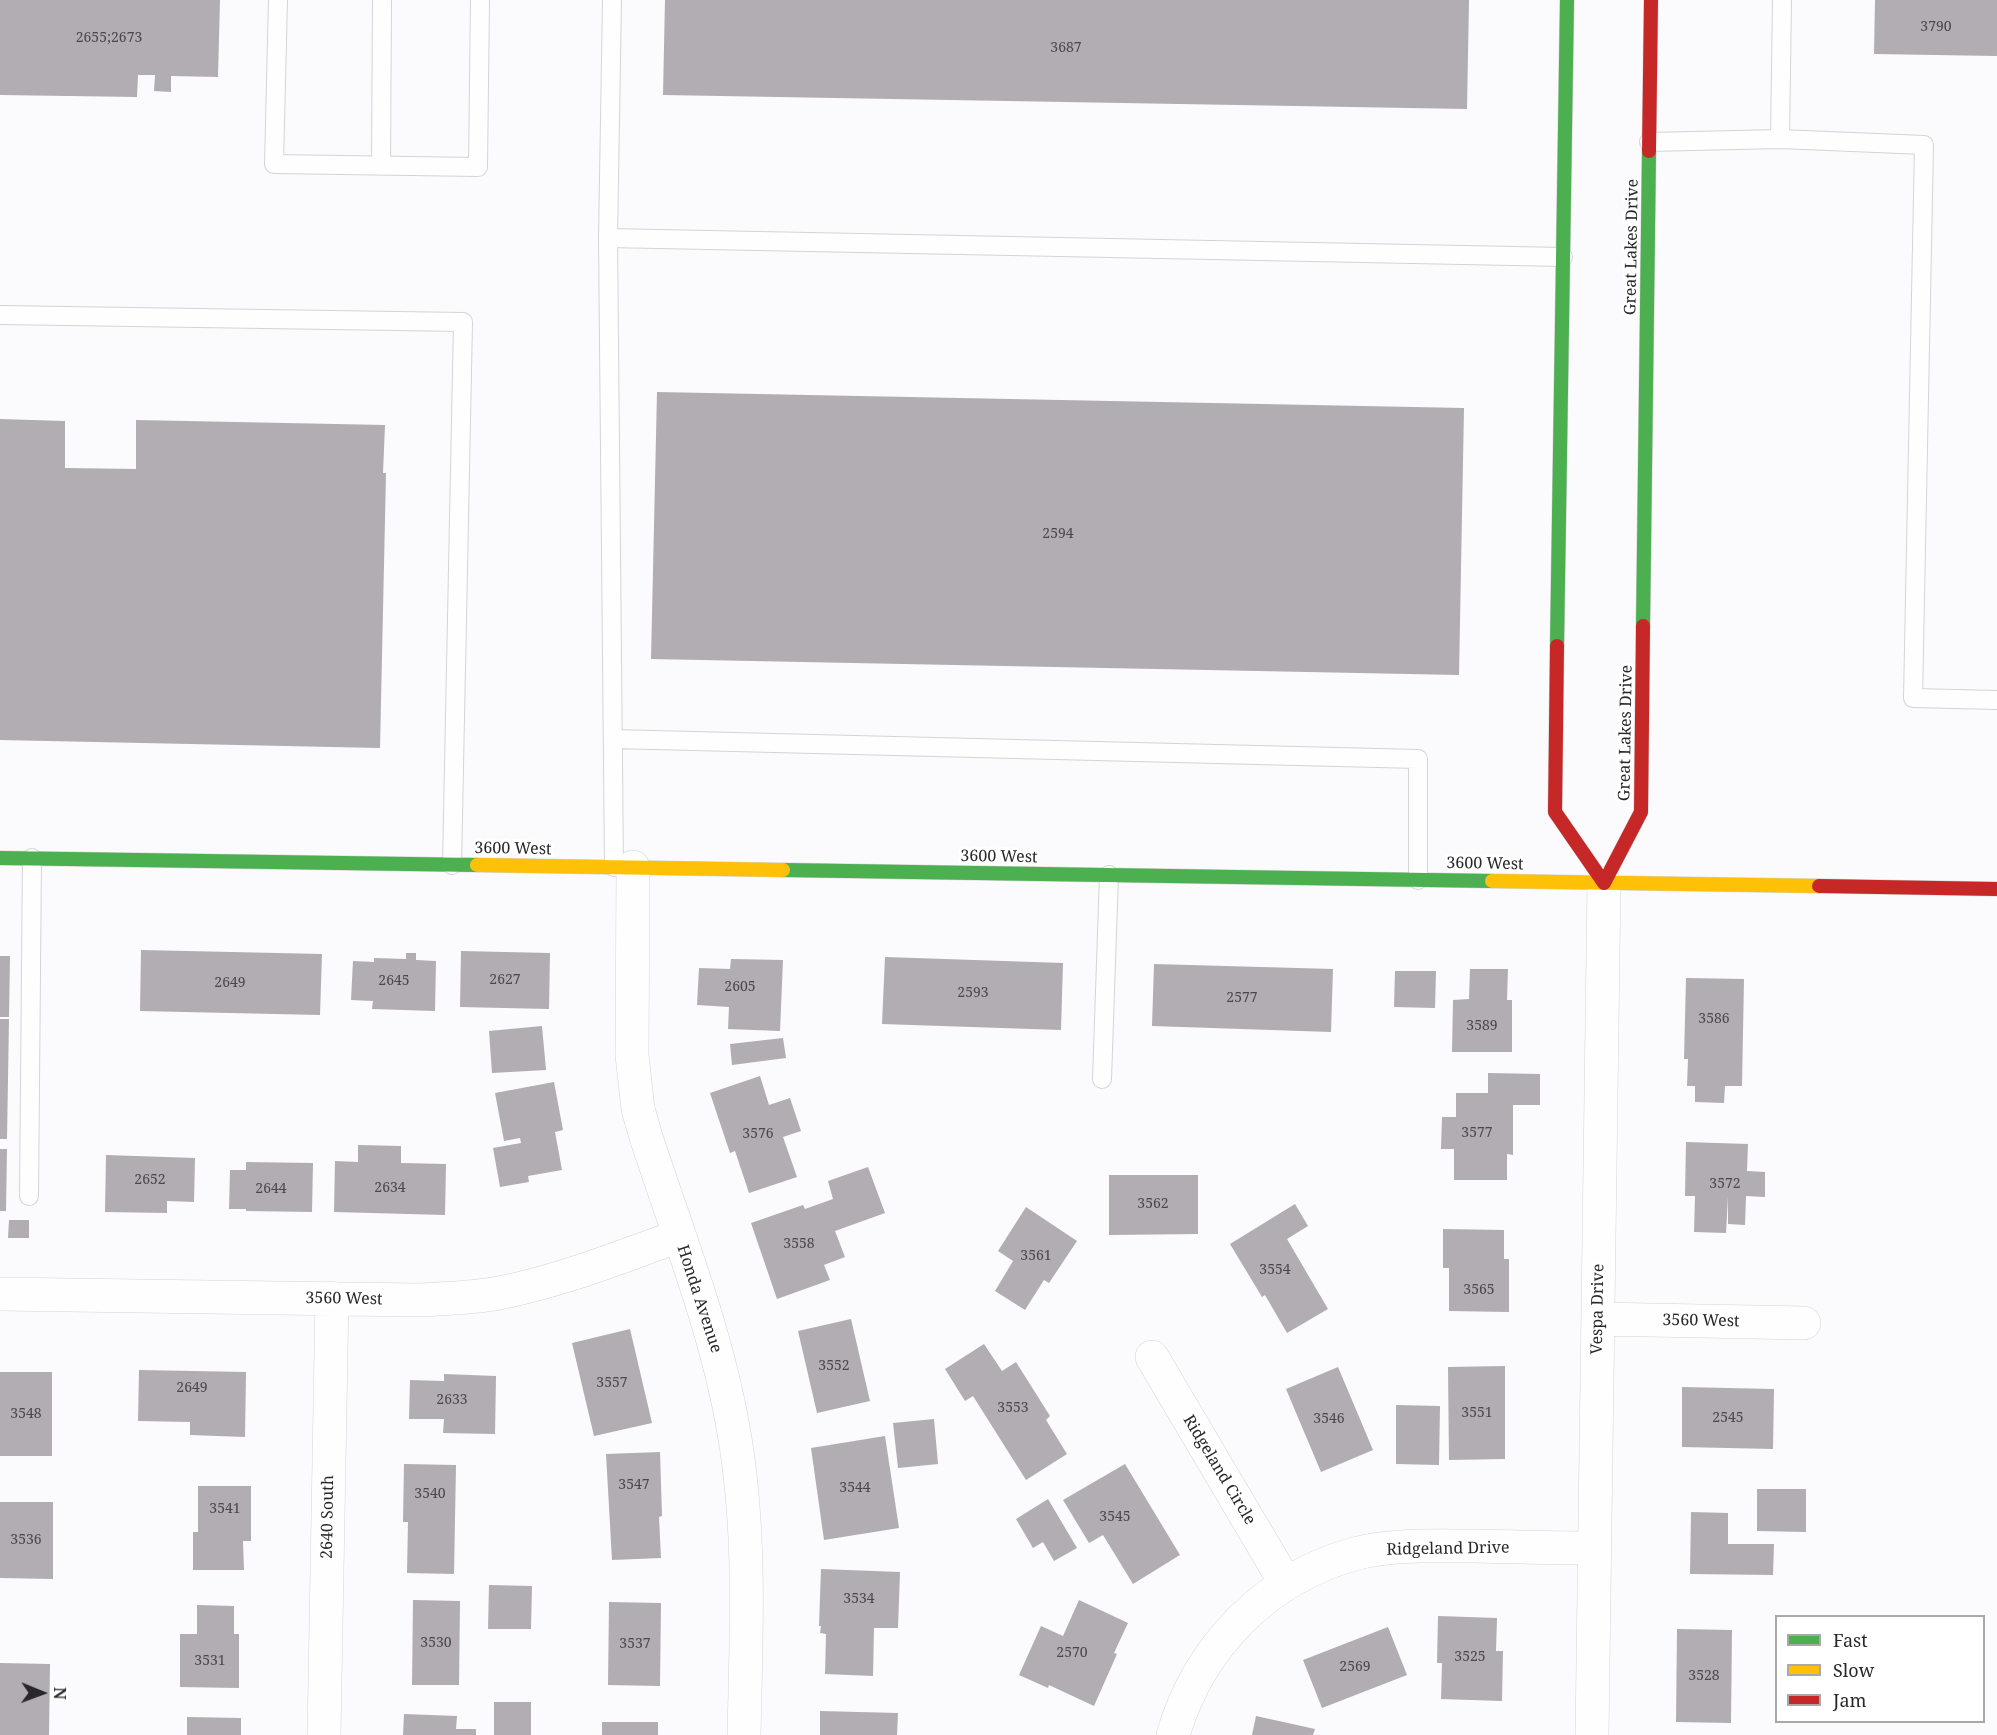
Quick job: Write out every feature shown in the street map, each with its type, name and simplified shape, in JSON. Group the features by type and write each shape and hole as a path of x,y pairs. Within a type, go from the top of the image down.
{"street":[{"path":"1567,0 1555,812 1604,883"},
{"name":"Great Lakes Drive","path":"1604,883 1641,812 1651,0"},
{"name":"3600 West","path":"0,858 1997,889"},
{"name":"Honda Avenue","path":"623,867 635,1087 646,1137 716,1352 727,1393 741,1484 746,1545 744,1735"},
{"name":"Vespa Drive","path":"1592,1735 1604,883"},
{"name":"3560 West","path":"0,1294 456,1299 499,1293 569,1274 679,1236"},
{"name":"2640 South","path":"324,1735 332,1298"},
{"name":"3560 West","path":"1598,1319 1804,1323"},
{"name":"Ridgeland Circle","path":"1152,1357 1286,1582"},
{"name":"Ridgeland Drive","path":"1173,1735 1195,1679 1216,1647 1238,1621 1262,1599 1286,1582 1324,1565 1355,1554 1427,1546 1594,1548"}],"lane":[{"path":"278,0 274,164 478,167 480,0"},
{"path":"381,166 382,0"},
{"path":"612,0 608,238 613,739 623,867"},
{"path":"1780,139 1782,0"},
{"path":"1649,142 1780,139 1924,145 1912,698 1997,700"},
{"path":"608,238 1563,257"},
{"path":"0,315 464,322 452,865"},
{"path":"613,739 1419,759 1418,880"},
{"path":"29,1196 32,858"},
{"path":"1102,1080 1109,875"}],"building":[{"path":"0,0 220,0 218,77 171,76 171,92 154,91 155,75 138,75 137,97 0,95"},
{"path":"665,0 1469,0 1467,109 663,95"},
{"path":"1875,0 1997,0 1997,56 1874,54"},
{"path":"657,392 1464,408 1459,675 651,659"},
{"path":"0,419 65,421 65,468 136,469 136,420 385,425 380,748 0,740"},
{"path":"141,950 322,954 320,1015 140,1011"},
{"path":"461,951 550,953 549,1009 460,1007"},
{"path":"406,953 416,953 416,960 436,961 435,1011 372,1009 373,1001 351,1000 353,961 374,962 374,958 406,959"},
{"path":"0,956 10,956 9,1017 0,1017"},
{"path":"885,957 1063,963 1061,1030 882,1024"},
{"path":"731,959 783,960 780,1031 728,1029 729,1007 697,1005 699,968 730,969"},
{"path":"1154,964 1333,969 1331,1032 1152,1026"},
{"path":"1470,969 1508,969 1507,1000 1512,1000 1512,1052 1452,1052 1453,1000 1469,999"},
{"path":"1395,971 1436,971 1435,1008 1394,1007"},
{"path":"1686,978 1744,979 1742,1086 1725,1086 1724,1103 1695,1102 1695,1086 1687,1086 1688,1059 1684,1059"},
{"path":"0,1019 9,1019 7,1139 0,1139"},
{"path":"542,1026 546,1070 492,1073 489,1031"},
{"path":"783,1038 786,1058 732,1065 730,1044"},
{"path":"1488,1073 1540,1074 1540,1105 1513,1105 1513,1155 1507,1154 1507,1180 1454,1180 1454,1149 1441,1149 1442,1117 1456,1117 1456,1093 1488,1093"},
{"path":"760,1076 769,1105 790,1098 801,1131 783,1137 797,1177 749,1193 735,1151 730,1153 710,1093"},
{"path":"554,1082 563,1130 555,1132 562,1170 528,1176 529,1182 500,1187 493,1148 521,1143 520,1138 504,1141 495,1093"},
{"path":"1686,1142 1748,1144 1747,1171 1765,1172 1765,1197 1746,1196 1745,1225 1728,1224 1728,1197 1726,1233 1694,1232 1695,1196 1685,1196"},
{"path":"358,1145 401,1146 401,1163 446,1164 445,1215 334,1212 335,1161 358,1162"},
{"path":"0,1149 7,1149 6,1211 0,1211"},
{"path":"106,1155 195,1158 194,1202 167,1201 167,1213 105,1212"},
{"path":"246,1162 313,1163 312,1212 229,1209 230,1170 246,1170"},
{"path":"868,1167 885,1213 835,1231 845,1257 824,1265 830,1280 777,1299 751,1223 803,1205 805,1209 833,1199 828,1181"},
{"path":"1109,1175 1198,1175 1198,1234 1109,1235"},
{"path":"1295,1204 1308,1226 1287,1239 1328,1309 1287,1333 1265,1295 1262,1297 1230,1244"},
{"path":"1026,1207 1077,1241 1049,1283 1044,1280 1025,1310 995,1291 1013,1261 998,1251"},
{"path":"9,1220 29,1220 29,1238 8,1238"},
{"path":"1443,1229 1504,1230 1504,1259 1509,1259 1509,1312 1449,1311 1449,1268 1443,1268"},
{"path":"851,1319 870,1401 817,1413 798,1331"},
{"path":"630,1329 652,1423 594,1436 572,1343"},
{"path":"984,1344 1002,1371 1016,1362 1050,1416 1046,1420 1067,1454 1026,1480 973,1396 965,1401 945,1369"},
{"path":"1505,1366 1505,1459 1449,1460 1448,1367"},
{"path":"1338,1367 1373,1450 1321,1472 1286,1389"},
{"path":"139,1370 246,1372 245,1437 190,1435 190,1422 138,1421"},
{"path":"0,1372 52,1372 52,1456 0,1456"},
{"path":"444,1374 496,1376 495,1434 443,1433 444,1419 409,1419 410,1380 444,1381"},
{"path":"1682,1387 1774,1389 1773,1449 1682,1447"},
{"path":"1396,1405 1440,1406 1439,1465 1396,1464"},
{"path":"934,1419 938,1464 898,1468 893,1423"},
{"path":"885,1436 899,1528 824,1540 811,1448"},
{"path":"660,1452 661,1558 612,1560 606,1454"},
{"path":"404,1464 456,1465 454,1574 407,1573 408,1522 403,1522"},
{"path":"1125,1464 1180,1555 1133,1584 1103,1535 1089,1543 1063,1500"},
{"path":"198,1486 251,1486 251,1541 243,1541 244,1570 193,1570 193,1532 198,1532"},
{"path":"1757,1489 1806,1489 1806,1532 1757,1531"},
{"path":"1048,1499 1077,1548 1054,1561 1043,1542 1033,1548 1016,1519"},
{"path":"0,1502 53,1502 53,1579 0,1578"},
{"path":"1691,1512 1728,1513 1728,1544 1774,1544 1773,1575 1690,1574"},
{"path":"821,1569 900,1572 898,1628 874,1628 873,1676 825,1674 826,1634 820,1633 821,1626 819,1626"},
{"path":"489,1585 532,1586 531,1629 488,1629"},
{"path":"413,1600 460,1601 459,1685 412,1685"},
{"path":"1079,1600 1128,1623 1094,1706 1049,1685 1048,1688 1019,1675 1041,1626 1063,1636"},
{"path":"609,1602 661,1603 660,1686 608,1685"},
{"path":"197,1605 234,1606 234,1634 239,1634 239,1688 180,1687 180,1634 197,1634"},
{"path":"1438,1616 1497,1618 1496,1651 1503,1651 1502,1701 1441,1699 1442,1663 1437,1663"},
{"path":"1388,1627 1407,1675 1322,1708 1303,1660"},
{"path":"1677,1629 1732,1630 1731,1723 1676,1722"},
{"path":"0,1663 50,1664 49,1735 0,1735"},
{"path":"494,1702 531,1702 531,1735 494,1735"},
{"path":"820,1711 898,1713 897,1735 820,1735"},
{"path":"404,1714 457,1716 456,1729 476,1729 476,1735 403,1735"},
{"path":"1256,1716 1315,1729 1313,1735 1252,1735"},
{"path":"187,1717 241,1718 241,1735 187,1735"},
{"path":"602,1722 658,1722 658,1735 602,1735"}],"traffic: fast":[{"path":"1557,646 1567,0"},
{"path":"1643,626 1649,151"},
{"path":"0,858 477,865"},
{"path":"783,870 1492,881"}],"traffic: slow":[{"path":"477,865 783,870"},
{"path":"1492,881 1819,886"}],"traffic: jam":[{"path":"1649,151 1651,0"},
{"path":"1604,883 1641,812 1643,626"},
{"path":"1557,646 1555,812 1604,883"},
{"path":"1819,886 1997,889"}]}
